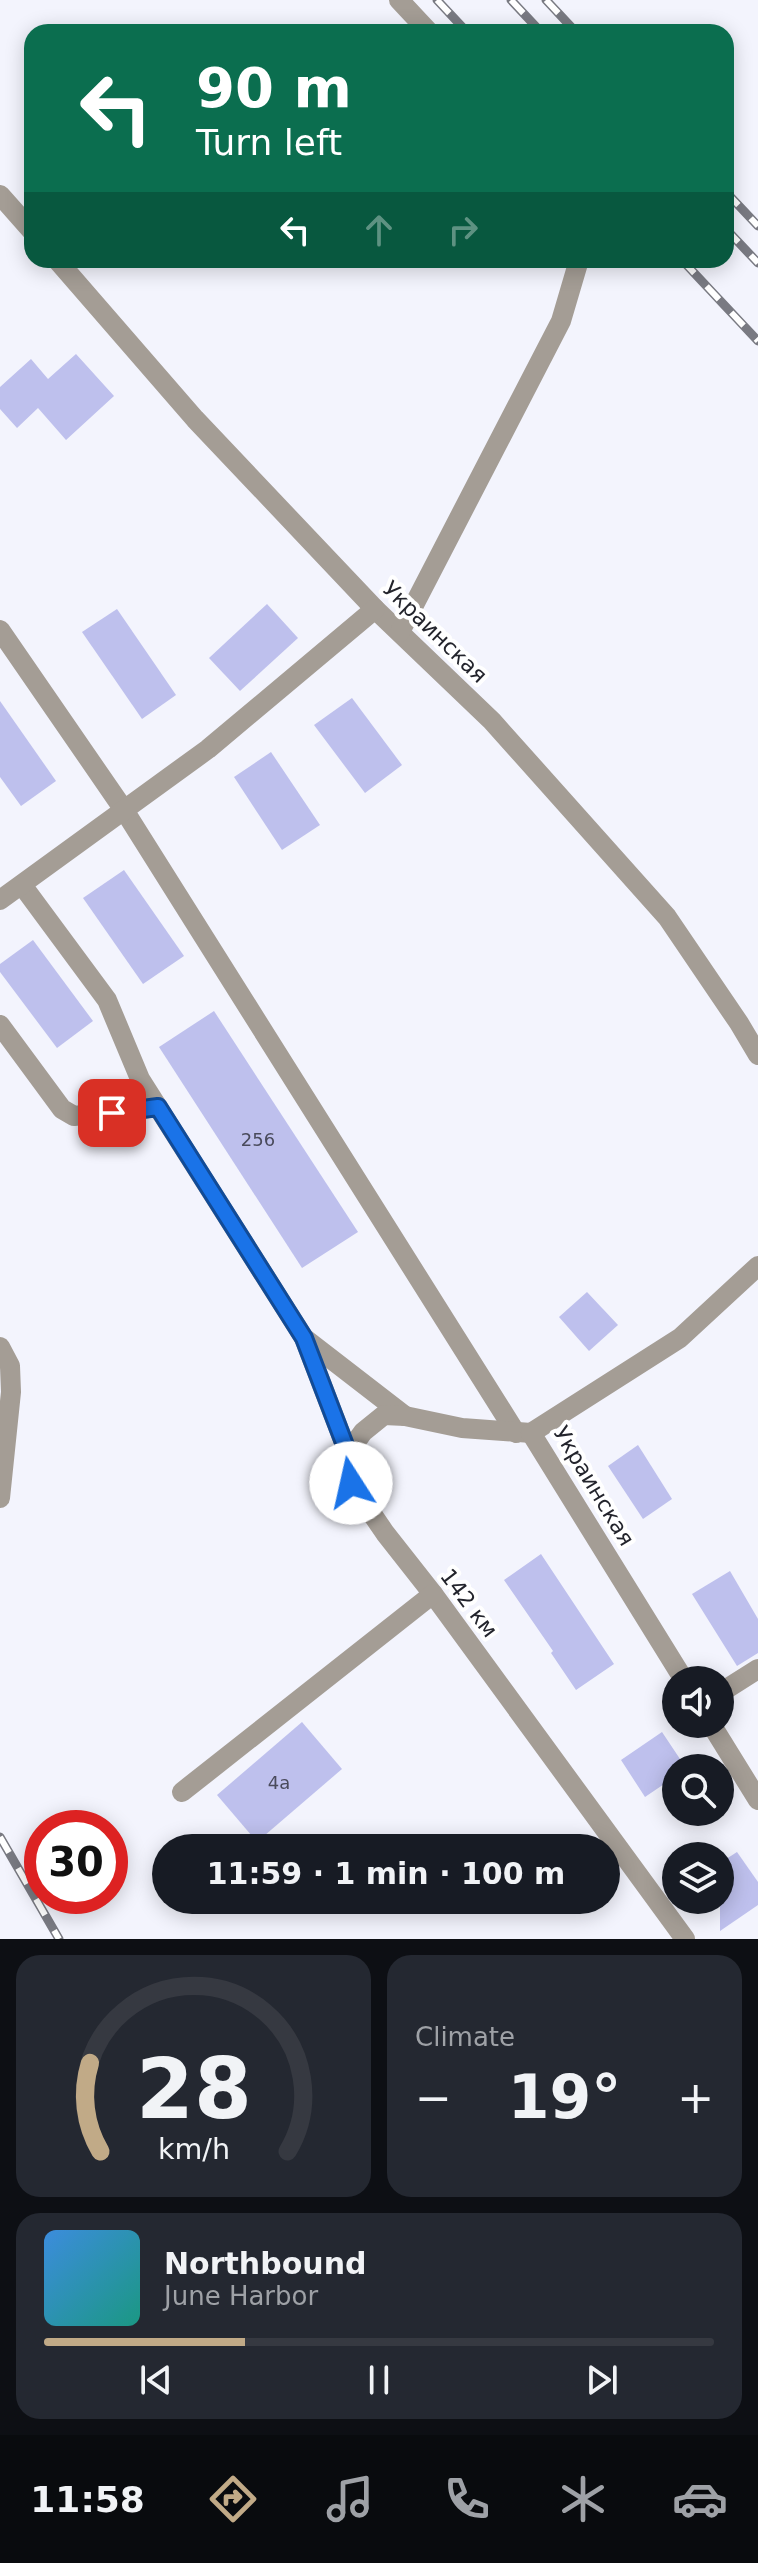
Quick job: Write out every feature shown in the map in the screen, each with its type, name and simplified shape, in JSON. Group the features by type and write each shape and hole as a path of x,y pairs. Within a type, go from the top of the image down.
{"street":[{"path":"399,0 422,24"},
{"path":"0,195 24,222"},
{"name":"Украинская","path":"64,268 195,419 375,609 492,721 667,917 758,1055"},
{"path":"400,632 561,321 577,268"},
{"path":"0,900 208,749 375,609"},
{"path":"0,630 124,810 524,1433"},
{"path":"22,885 107,1000 140,1079 304,1338 405,1416"},
{"path":"0,1025 62,1109 74,1116 158,1107"},
{"name":"Украинская","path":"675,1666 524,1433 680,1338 758,1266"},
{"name":"142 км","path":"304,1338 348,1453 351,1483 685,1939"},
{"path":"0,1347 10,1366 11,1392 0,1498"},
{"path":"348,1453 363,1432 384,1415 405,1416 462,1428 524,1433"},
{"path":"182,1792 433,1594"},
{"path":"734,1684 758,1669"},
{"path":"720,1738 758,1800"}],"building":[{"path":"76,354 114,396 66,440 38,408 17,428 0,409 0,387 31,359 48,379"},
{"path":"267,604 298,638 240,691 209,658"},
{"path":"117,609 176,695 142,719 82,632"},
{"path":"352,698 402,765 365,793 314,725"},
{"path":"0,701 56,781 21,806 0,777"},
{"path":"271,752 320,825 282,850 234,777"},
{"path":"124,870 184,956 143,984 83,898"},
{"path":"33,940 93,1021 57,1048 0,972 0,964"},
{"path":"214,1011 358,1232 302,1268 159,1047"},
{"path":"587,1292 618,1325 589,1351 559,1317"},
{"path":"638,1445 672,1499 643,1519 608,1466"},
{"path":"541,1554 614,1664 576,1690 504,1580"},
{"path":"730,1571 758,1619 758,1653 737,1666 692,1594"},
{"path":"302,1722 342,1769 266,1834 250,1834 217,1795"},
{"path":"662,1732 662,1738 666,1738 677,1754 662,1754 662,1785 645,1797 621,1760"},
{"path":"737,1852 758,1882 758,1905 720,1931 720,1914 734,1914 734,1854"}],"railway":[{"path":"437,0 460,24"},
{"path":"511,0 534,24"},
{"path":"546,0 568,24"},
{"path":"734,200 758,226"},
{"path":"734,238 758,263"},
{"path":"690,268 758,341"},
{"path":"0,1837 59,1939"}],"route":[{"path":"112,1113 158,1107 304,1338 348,1453 351,1483"}]}
